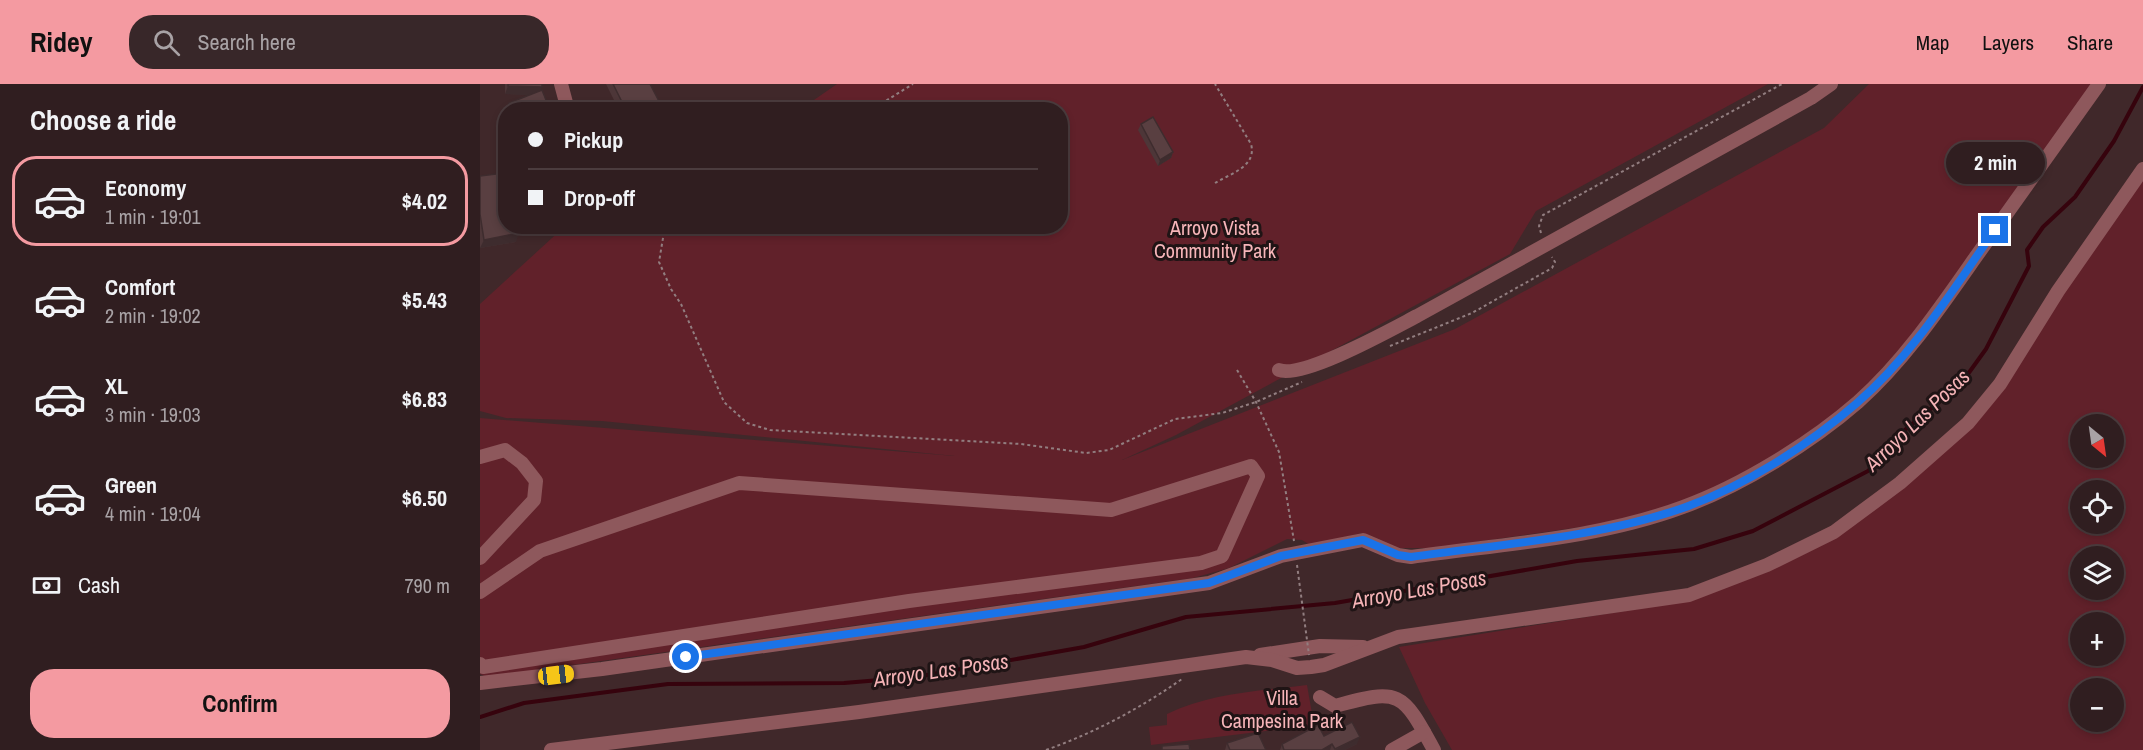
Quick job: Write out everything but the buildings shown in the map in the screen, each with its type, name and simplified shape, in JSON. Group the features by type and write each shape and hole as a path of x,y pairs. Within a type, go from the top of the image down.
{"street":[{"path":"561,84 566,102"},
{"path":"1279,370 1286,372 1302,369 1408,321 1811,98 1831,84"},
{"path":"480,683 602,669 1209,583 1247,567 1297,559 1363,540 1398,555 1411,557 1601,530 1682,508 1731,487 1791,451 1857,403 1899,360 1931,321 2099,84"},
{"path":"1246,657 1272,660 1297,668 1311,667 1324,665 1398,637 1689,595 1767,566 1834,532 1900,483 1968,423 2000,384 2058,291 2143,169"},
{"path":"480,457 505,450 522,463 536,481 534,500 480,558"},
{"path":"480,592 540,551 739,483 1111,510 1251,466 1258,476 1222,556 1201,563 909,601 483,667 480,664"},
{"path":"551,750 859,712 1320,646 1370,647"},
{"path":"1320,697 1335,706 1374,695 1392,695 1407,705 1434,750"},
{"path":"1392,750 1424,732"}],"path":[{"path":"885,102 914,84"},
{"path":"1215,84 1251,144 1253,153 1250,163 1215,183"},
{"path":"664,234 659,262 671,289 681,304 724,402 734,414 747,423 762,428 1021,444 1086,453 1109,450 1175,420 1222,413 1256,402"},
{"path":"1237,370 1256,402 1279,452 1297,559 1309,655"},
{"path":"1046,750 1089,734 1138,710 1187,676"}],"green space":[{"name":"Arroyo Vista Community Park","path":"837,84 1768,84 1536,211 1510,254 1176,435 1122,460 1455,329 1824,128 1869,84 2092,84 1913,334 1867,385 1830,417 1775,456 1711,489 1667,507 1601,524 1433,548 1398,548 1362,533 1310,545 1302,540 1287,539 1229,568 1193,578 487,677 480,674 480,418 955,456 602,421 506,418 480,411 480,304 556,234 1068,234 1068,102 811,102"},
{"path":"2143,180 2143,750 1452,750 1425,703 1399,647 1687,601 1770,571 1959,439"},
{"name":"Villa Campesina Park","path":"1307,685 1314,725 1151,745 1149,727 1167,725 1167,714 1183,707 1218,697"}],"waterway":[{"name":"Arroyo Las Posas","path":"480,717 524,703 668,684 844,683 916,677 1084,647 1186,617 1335,603 1577,561 1694,549 1753,531 1868,471 1906,429 1960,385 1986,349 2029,266 2027,250 2043,227 2075,197 2114,141 2143,87"}],"route":[{"path":"686,657 1209,583 1281,556 1363,540 1398,555 1411,557 1601,530 1682,508 1731,487 1791,451 1857,403 1899,360 1931,321 1995,230"}]}
